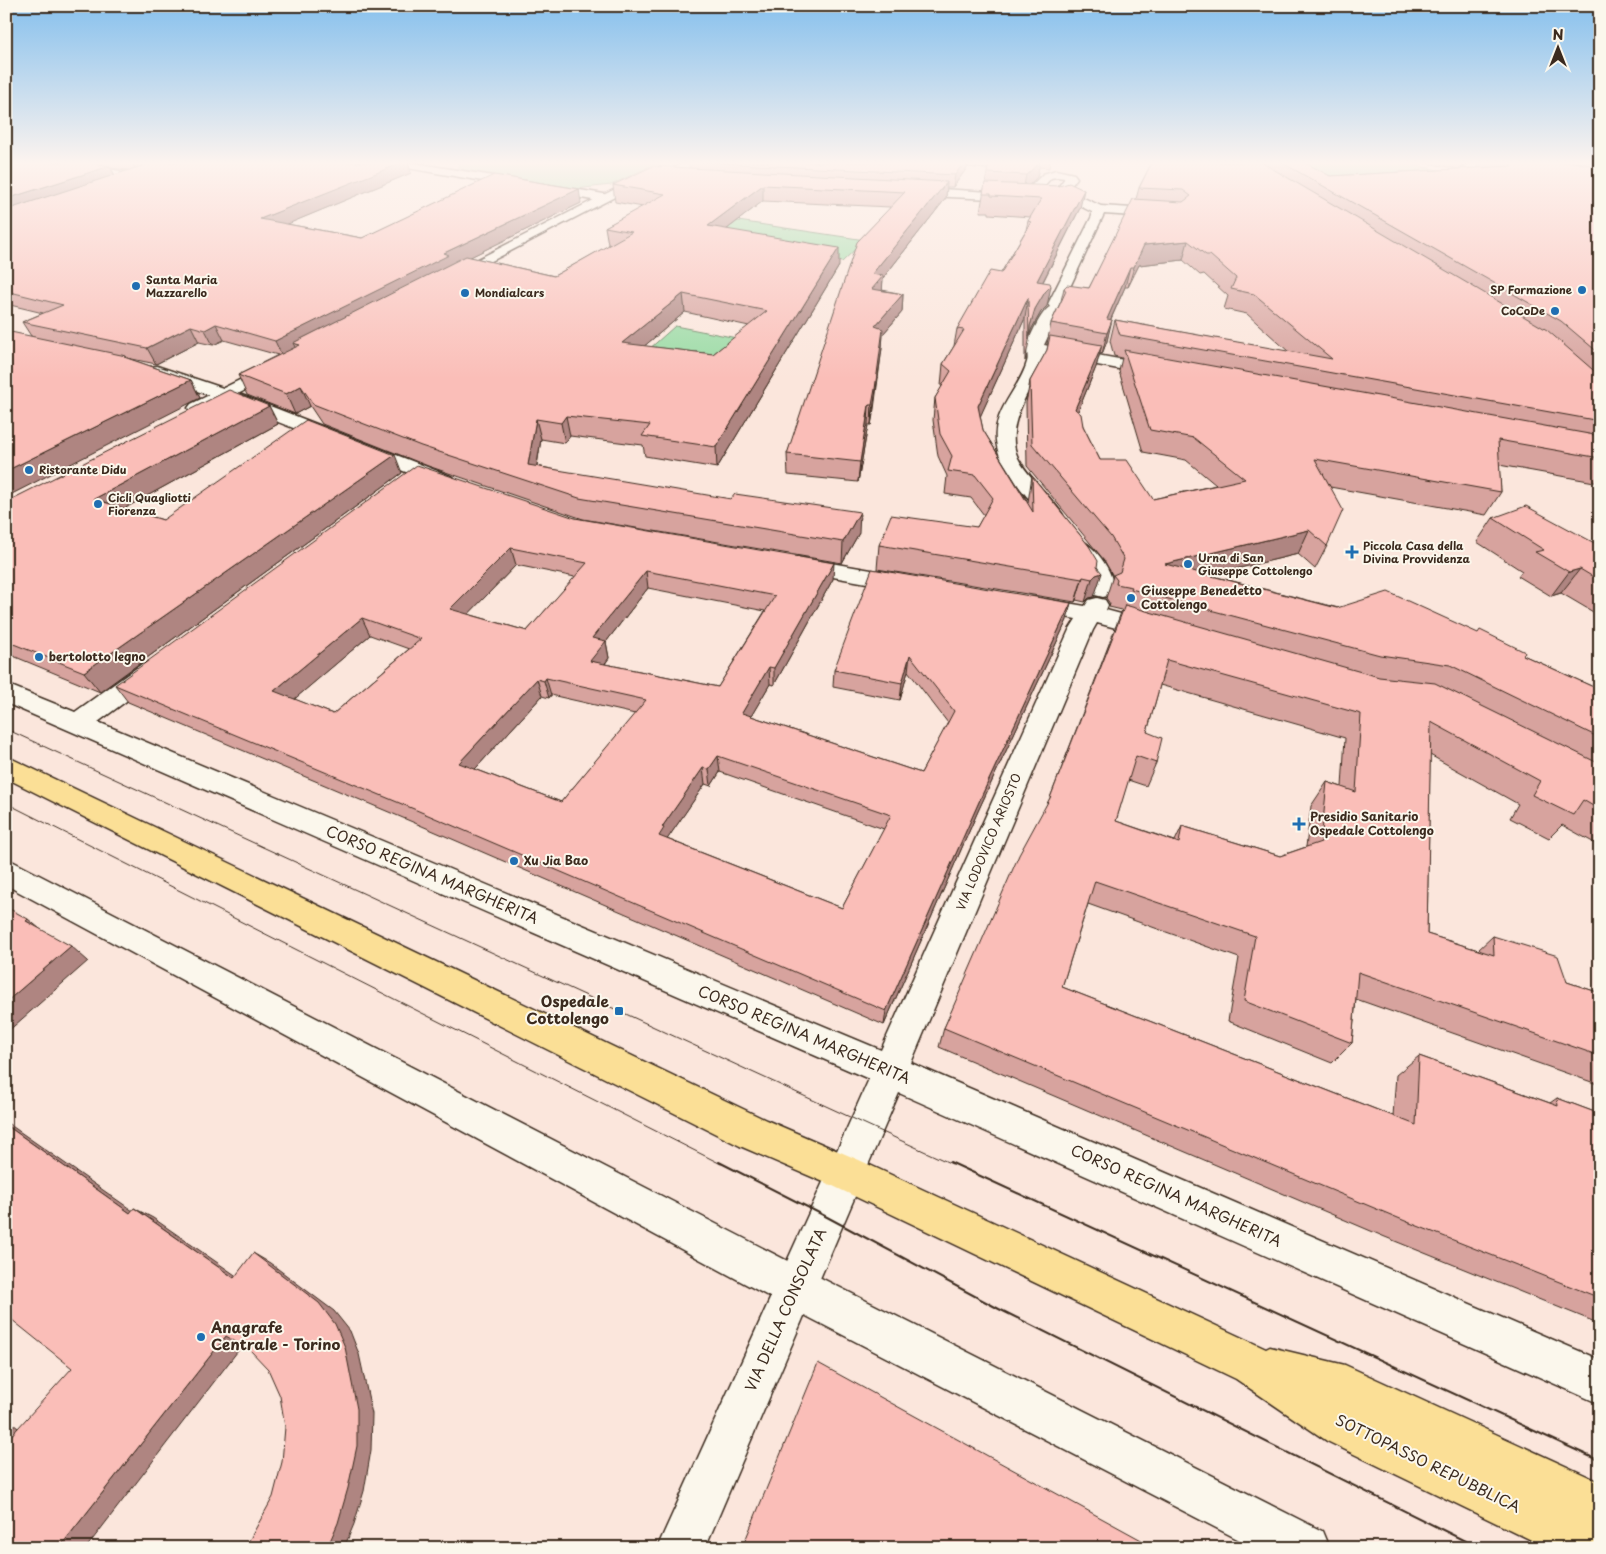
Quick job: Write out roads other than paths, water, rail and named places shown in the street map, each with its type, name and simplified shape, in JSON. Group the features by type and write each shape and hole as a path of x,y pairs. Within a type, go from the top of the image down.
{"main road":[{"path":"6,766 753,1133 846,1173 1251,1364 1345,1387 1600,1506"},
{"name":"SOTTOPASSO REPUBBLICA","path":"1251,1364 1344,1425 1600,1548"}],"street":[{"path":"442,282 534,235"},
{"path":"1090,235 1035,348 1036,361 1008,416 1004,440 1006,452 1012,464 1094,566 1104,584 1097,603"},
{"path":"1035,348 1172,374"},
{"path":"188,419 230,397 287,361"},
{"path":"140,367 230,397 411,478 467,488"},
{"path":"771,560 926,586"},
{"path":"1013,601 1097,603 1172,636"},
{"name":"VIA LODOVICO ARIOSTO","path":"890,1071 1081,630 1097,603"},
{"path":"77,724 171,655"},
{"name":"CORSO REGINA MARGHERITA","path":"6,693 890,1071 1600,1382"},
{"path":"6,870 796,1288 1305,1548"},
{"name":"VIA DELLA CONSOLATA","path":"681,1548 890,1071"}],"tram line":[{"path":"6,729 952,1164"},
{"path":"6,803 721,1164"},
{"path":"719,1162 827,1217 999,1309 1479,1548"},
{"path":"950,1162 1600,1461"}],"place":[{"name":"Santa Maria Mazzarello","path":"136,286"},
{"name":"SP Formazione","path":"1582,290"},
{"name":"Mondialcars","path":"465,293"},
{"name":"CoCoDe","path":"1555,311"},
{"name":"Ristorante Didu","path":"29,470"},
{"name":"Cicli Quagliotti Fiorenza","path":"98,504"},
{"name":"Piccola Casa della Divina Provvidenza","path":"1352,552"},
{"name":"Urna di San Giuseppe Cottolengo","path":"1188,564"},
{"name":"Giuseppe Benedetto Cottolengo","path":"1131,598"},
{"name":"bertolotto legno","path":"39,657"},
{"name":"Presidio Sanitario Ospedale Cottolengo","path":"1299,824"},
{"name":"Xu Jia Bao","path":"514,861"},
{"name":"Ospedale Cottolengo","path":"619,1011"},
{"name":"Anagrafe Centrale - Torino","path":"201,1337"}]}
